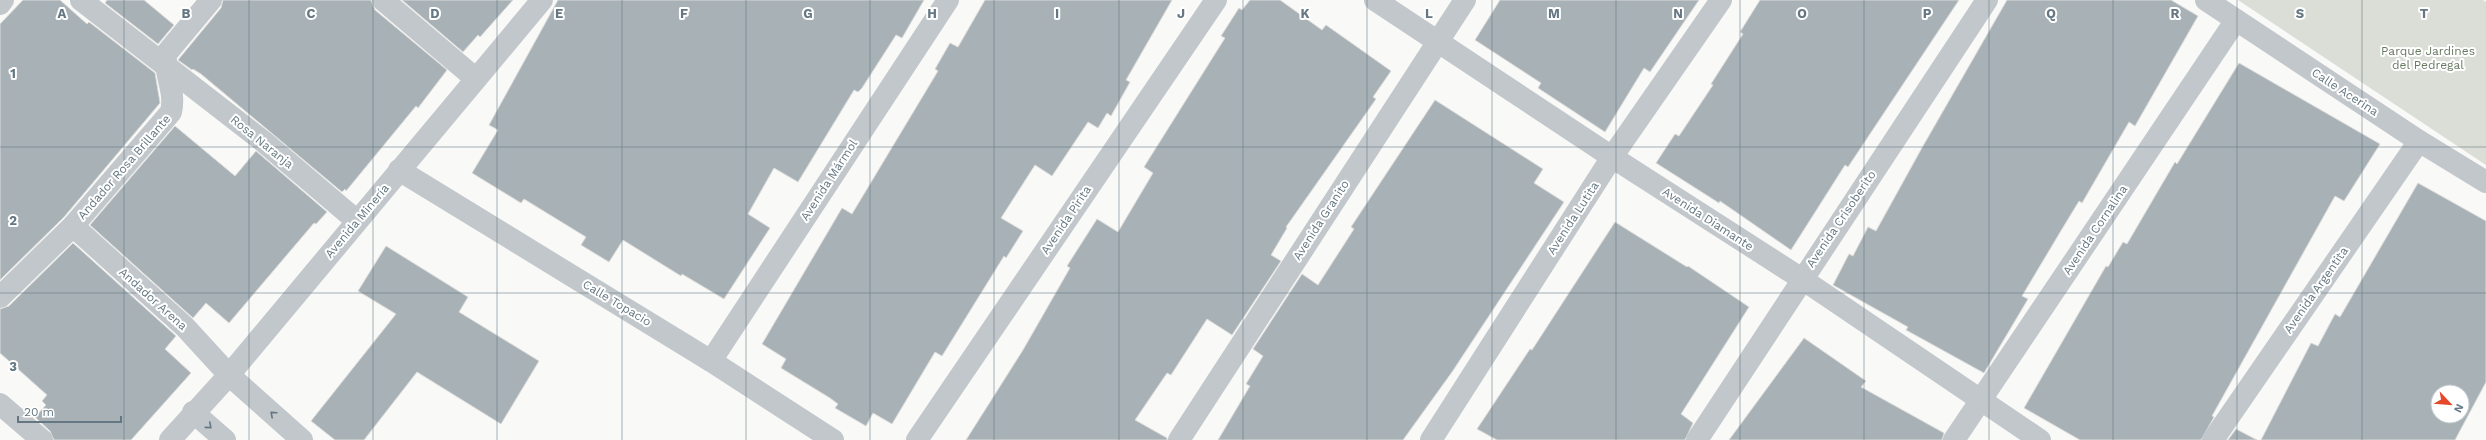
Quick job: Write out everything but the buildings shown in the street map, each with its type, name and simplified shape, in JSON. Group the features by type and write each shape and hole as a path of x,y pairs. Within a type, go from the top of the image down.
{"street":[{"path":"0,4 3,0"},
{"name":"Rosa Naranja","path":"81,0 264,142 357,221"},
{"path":"165,65 166,54 211,0"},
{"path":"383,0 476,79"},
{"name":"Avenida Minería","path":"170,440 193,412 229,375 542,0"},
{"name":"Avenida Mármol","path":"711,361 948,0"},
{"name":"Avenida Pirita","path":"917,440 1216,0"},
{"name":"Avenida Diamante","path":"1375,0 1436,42 1612,157 1802,279 2040,440"},
{"name":"Avenida Granito","path":"1179,440 1436,42 1465,0"},
{"name":"Avenida Lutita","path":"1431,440 1612,157 1721,0"},
{"name":"Avenida Crisoberito","path":"1697,440 1987,0"},
{"name":"Calle Acerina","path":"2206,0 2419,141 2486,182"},
{"name":"Avenida Cornalina","path":"1954,440 2236,20"},
{"name":"Andador Rosa Brillante","path":"0,297 73,226 172,112 174,99 165,65"},
{"name":"Avenida Argentita","path":"2213,440 2419,141"},
{"name":"Calle Topacio","path":"400,170 711,361 833,440"},
{"name":"Andador Arena","path":"73,226 185,327 229,375 302,440"},
{"path":"0,404 42,440"},
{"path":"193,412 225,440"}],"green space":[{"name":"Parque Jardines del Pedregal","path":"2238,0 2483,0 2486,2 2486,165"}]}
